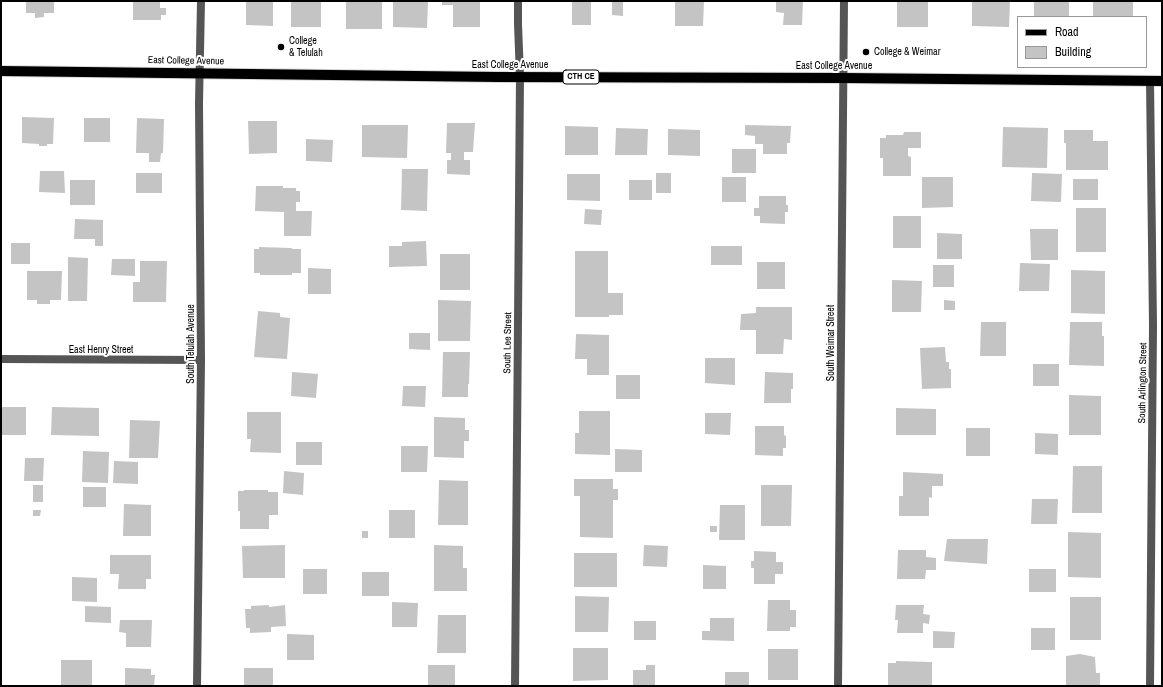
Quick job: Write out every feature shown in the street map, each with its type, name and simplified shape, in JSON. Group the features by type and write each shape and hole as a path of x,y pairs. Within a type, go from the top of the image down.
{"main road":[{"name":"East College Avenue","path":"1,71 520,77 1162,81"}],"street":[{"name":"South Telulah Avenue","path":"197,686 201,360 201,1"},
{"name":"South Lee Street","path":"515,686 520,77 518,1"},
{"name":"South Weimar Street","path":"838,686 844,1"},
{"name":"South Arlington Street","path":"1150,81 1153,326 1150,686"},
{"name":"East Henry Street","path":"1,359 201,360"}],"building":[{"path":"26,1 54,1 54,13 44,13 44,17 35,18 35,13 26,13"},
{"path":"133,1 160,1 160,8 166,8 166,15 161,15 161,20 133,20"},
{"path":"246,1 273,1 273,26 246,25"},
{"path":"291,1 321,1 321,27 291,27"},
{"path":"346,1 382,1 382,29 346,29"},
{"path":"393,1 428,2 427,28 393,27"},
{"path":"442,1 480,1 480,27 453,27 453,5 442,5"},
{"path":"572,1 591,1 591,25 572,25"},
{"path":"612,1 623,1 623,16 612,15"},
{"path":"675,1 704,1 703,26 675,26"},
{"path":"776,1 803,1 802,25 783,25 784,13 776,12"},
{"path":"897,1 928,1 928,27 897,27"},
{"path":"972,1 1010,1 1009,27 972,26"},
{"path":"1034,1 1069,2 1069,16 1034,16"},
{"path":"1093,1 1133,2 1133,16 1093,16"},
{"path":"22,117 54,118 53,144 39,146 39,144 22,143"},
{"path":"84,118 110,118 110,142 84,142"},
{"path":"137,118 164,119 163,153 161,153 160,162 149,162 149,153 136,153"},
{"path":"248,121 277,121 277,153 249,154"},
{"path":"447,123 475,123 473,152 464,152 464,160 470,160 470,175 447,174 447,160 451,160 451,153 446,153"},
{"path":"362,125 408,125 407,158 362,157"},
{"path":"745,125 791,126 790,143 787,143 787,154 763,154 763,144 755,144 755,136 745,135"},
{"path":"565,126 598,127 598,155 565,155"},
{"path":"1003,127 1048,128 1047,168 1002,167"},
{"path":"616,128 648,129 647,155 615,155"},
{"path":"668,129 700,130 700,156 668,155"},
{"path":"1064,130 1093,130 1093,141 1108,141 1108,170 1066,170 1066,143 1064,143"},
{"path":"904,132 921,132 921,148 908,148 908,156 911,157 911,176 883,176 883,158 880,158 880,138 886,138 886,135 903,135"},
{"path":"306,139 333,140 332,162 306,161"},
{"path":"732,149 756,149 756,173 732,173"},
{"path":"402,169 428,169 427,211 401,210"},
{"path":"40,171 64,171 65,193 39,192"},
{"path":"136,173 162,173 162,193 136,193"},
{"path":"656,173 671,173 671,193 656,193"},
{"path":"1032,173 1062,174 1061,202 1031,201"},
{"path":"567,174 600,174 600,201 567,200"},
{"path":"722,177 746,177 746,202 722,202"},
{"path":"922,177 953,177 953,207 922,208"},
{"path":"1073,179 1098,179 1098,200 1073,200"},
{"path":"70,180 95,180 95,205 70,205"},
{"path":"629,180 652,180 652,200 629,200"},
{"path":"256,186 283,186 283,188 296,188 296,191 300,191 300,202 296,202 296,211 312,211 311,236 284,236 284,212 255,211"},
{"path":"759,196 786,196 788,212 785,212 785,224 760,223 760,216 754,216 754,208 759,208"},
{"path":"1076,208 1106,208 1106,252 1076,252"},
{"path":"585,209 602,210 601,225 584,224"},
{"path":"893,216 921,216 921,248 893,248"},
{"path":"75,219 103,220 103,246 95,246 95,239 74,239"},
{"path":"1030,229 1058,229 1058,260 1031,260"},
{"path":"937,233 962,234 962,259 937,259"},
{"path":"426,241 427,266 389,267 389,246 402,246 402,242"},
{"path":"11,243 30,243 30,264 11,264"},
{"path":"711,246 742,246 742,265 711,265"},
{"path":"259,247 301,249 301,273 292,273 292,275 260,275 260,273 254,273 254,249 259,249"},
{"path":"575,251 608,251 608,293 623,293 623,315 609,315 609,317 575,317"},
{"path":"440,254 470,254 470,290 440,290"},
{"path":"68,257 88,258 87,301 68,301"},
{"path":"112,259 135,259 135,276 111,275"},
{"path":"140,261 167,261 166,302 133,302 133,282 140,282"},
{"path":"757,262 785,262 785,289 757,289"},
{"path":"1020,263 1050,264 1049,291 1019,291"},
{"path":"933,265 954,265 954,287 933,287"},
{"path":"308,268 331,269 331,294 308,294"},
{"path":"1071,270 1105,271 1105,314 1071,313"},
{"path":"27,271 62,271 61,300 50,300 50,304 37,304 37,300 27,300"},
{"path":"892,280 922,281 921,312 892,312"},
{"path":"438,300 471,301 470,341 438,341"},
{"path":"944,300 955,301 955,310 944,310"},
{"path":"756,307 792,307 792,340 784,339 783,354 756,354 756,330 740,330 741,314 756,313"},
{"path":"258,311 280,313 280,317 290,318 287,359 254,357"},
{"path":"981,322 1006,322 1006,356 980,356"},
{"path":"1070,322 1102,322 1102,336 1104,336 1104,366 1069,365"},
{"path":"409,333 430,333 430,350 409,349"},
{"path":"576,334 609,335 609,375 587,375 587,359 575,359"},
{"path":"945,347 946,362 949,362 949,369 951,369 951,388 922,389 920,348"},
{"path":"443,352 470,352 468,397 442,397"},
{"path":"705,358 735,358 735,385 705,383"},
{"path":"1033,364 1059,364 1059,386 1033,386"},
{"path":"292,372 318,374 316,398 291,396"},
{"path":"765,372 793,373 791,403 764,403"},
{"path":"616,375 640,375 640,399 616,399"},
{"path":"403,386 426,386 425,407 402,406"},
{"path":"1069,395 1101,396 1101,435 1069,435"},
{"path":"1,407 26,407 26,435 1,435"},
{"path":"52,407 99,408 99,436 51,435"},
{"path":"896,408 936,409 936,435 896,435"},
{"path":"579,411 610,411 610,455 575,454 575,433 579,433"},
{"path":"247,412 281,412 281,453 250,452 251,439 247,439"},
{"path":"705,413 731,413 730,435 705,434"},
{"path":"434,417 465,418 465,430 469,430 469,441 464,441 464,458 434,457"},
{"path":"130,420 160,421 158,458 129,458"},
{"path":"755,426 784,426 786,448 783,448 783,456 755,455"},
{"path":"966,428 990,428 990,456 966,456"},
{"path":"1035,433 1058,434 1058,455 1035,454"},
{"path":"296,442 322,442 322,465 296,465"},
{"path":"401,446 428,446 427,472 401,472"},
{"path":"615,449 642,450 642,472 615,472"},
{"path":"83,451 109,452 108,483 82,482"},
{"path":"25,458 44,458 43,481 24,481"},
{"path":"114,461 138,462 138,484 113,483"},
{"path":"1073,466 1102,466 1102,513 1072,513"},
{"path":"284,471 304,473 303,495 283,493"},
{"path":"903,472 943,474 943,486 932,486 932,498 929,497 929,516 899,516 899,496 903,496"},
{"path":"574,479 613,479 613,489 618,489 618,500 613,500 613,538 580,537 580,496 574,496"},
{"path":"439,480 468,481 468,525 438,525"},
{"path":"33,485 43,485 43,502 33,502"},
{"path":"761,485 792,485 791,526 761,526"},
{"path":"83,487 106,487 106,507 83,507"},
{"path":"268,490 268,492 278,492 278,515 269,515 269,529 240,529 238,491"},
{"path":"1032,499 1058,499 1057,524 1031,524"},
{"path":"124,504 151,505 151,536 123,536"},
{"path":"720,505 745,505 745,540 719,540"},
{"path":"33,510 41,510 40,516 33,516"},
{"path":"389,510 415,510 415,538 389,538"},
{"path":"710,526 717,526 717,532 710,532"},
{"path":"362,531 368,531 368,538 362,538"},
{"path":"1068,532 1101,533 1101,578 1068,577"},
{"path":"947,539 988,539 987,564 944,561"},
{"path":"285,545 285,578 243,578 242,546"},
{"path":"434,545 463,546 463,568 467,568 467,591 434,591"},
{"path":"644,545 668,546 667,567 643,566"},
{"path":"898,550 926,550 926,557 936,558 936,570 926,570 925,579 897,579"},
{"path":"754,551 776,552 776,562 783,562 783,574 775,574 775,584 754,584 754,568 751,568 751,561 754,561"},
{"path":"574,553 617,553 617,587 574,587"},
{"path":"110,555 151,555 151,579 146,579 146,589 118,589 119,574 110,574"},
{"path":"703,565 726,566 726,589 703,589"},
{"path":"303,569 327,569 327,594 303,594"},
{"path":"1029,569 1056,569 1056,592 1029,592"},
{"path":"362,572 389,572 389,596 362,596"},
{"path":"72,577 97,578 97,602 72,601"},
{"path":"575,596 609,597 608,632 575,632"},
{"path":"1070,597 1101,597 1101,640 1070,640"},
{"path":"768,600 790,600 790,610 796,610 796,627 790,627 790,631 767,631"},
{"path":"392,602 418,603 417,627 392,627"},
{"path":"269,605 269,607 285,605 286,626 271,627 271,632 250,633 250,628 246,628 245,609 251,609 251,606"},
{"path":"896,605 924,605 923,614 930,615 929,624 923,623 923,633 897,633 898,620 895,620"},
{"path":"85,606 111,607 111,623 85,622"},
{"path":"438,615 466,615 466,653 437,653"},
{"path":"710,618 734,618 734,641 702,640 702,631 710,631"},
{"path":"120,620 152,620 151,647 126,647 126,633 119,632"},
{"path":"634,621 656,621 656,640 634,640"},
{"path":"1031,628 1055,628 1055,650 1031,650"},
{"path":"933,631 955,632 954,648 933,648"},
{"path":"287,634 314,635 314,660 287,660"},
{"path":"573,648 608,648 608,680 573,681"},
{"path":"768,649 798,649 798,680 768,680"},
{"path":"1080,654 1095,657 1096,673 1100,673 1100,685 1066,686 1066,656"},
{"path":"61,660 92,660 92,686 61,686"},
{"path":"896,661 932,662 932,686 888,686 888,663 896,663"},
{"path":"428,665 455,665 455,686 428,686"},
{"path":"646,665 655,665 655,686 633,686 633,670 646,670"},
{"path":"125,668 151,669 151,675 155,675 154,686 125,686"},
{"path":"244,668 273,668 273,686 244,686"},
{"path":"725,672 749,672 749,686 725,686"}],"place":[{"name":"College & Telulah","path":"281,47"},
{"name":"College & Weimar","path":"866,52"}]}
